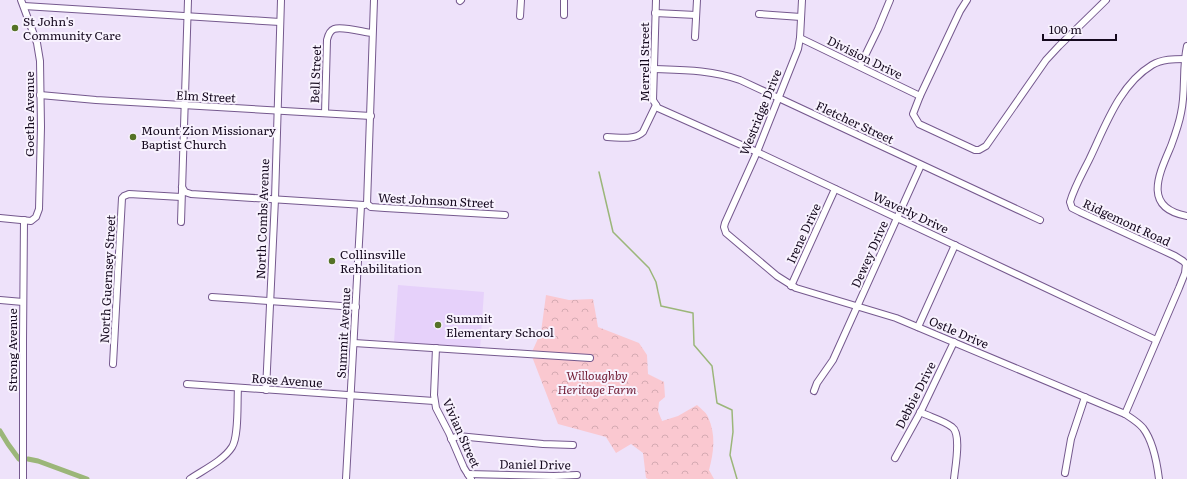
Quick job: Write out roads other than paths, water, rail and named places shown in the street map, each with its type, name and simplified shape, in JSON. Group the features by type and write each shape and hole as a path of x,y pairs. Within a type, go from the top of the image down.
{"street":[{"path":"181,222 188,0"},
{"name":"North Combs Avenue","path":"266,390 275,200 281,0"},
{"name":"Summit Avenue","path":"346,479 356,307 371,116 374,0"},
{"path":"520,16 521,0"},
{"path":"564,0 564,14"},
{"name":"Merrell Street","path":"607,137 634,138 640,135 656,106 653,100 656,0"},
{"path":"695,37 697,0"},
{"name":"Westridge Drive","path":"724,229 728,215 757,152 798,49 802,0"},
{"path":"860,66 890,0"},
{"path":"967,0 920,96 913,114 919,124 972,150 986,146 1046,60 1106,0"},
{"path":"23,3 187,17 280,22"},
{"name":"Goethe Avenue","path":"23,3 39,53 40,95 39,209 36,217 32,220 24,220"},
{"path":"655,13 696,15"},
{"path":"759,14 801,17"},
{"name":"Bell Street","path":"325,113 327,40 329,34 334,30 342,29 372,33"},
{"name":"Division Drive","path":"800,38 920,96"},
{"path":"1187,46 1181,115 1157,185 1159,196 1165,206 1174,212 1187,216"},
{"name":"Ridgemont Road","path":"1125,414 1185,273 1185,262 1176,256 1072,208 1070,202 1110,117 1127,87 1154,64 1163,60 1185,59"},
{"name":"Fletcher Street","path":"654,69 717,73 740,80 1040,220"},
{"name":"Elm Street","path":"40,95 184,106 371,116"},
{"name":"Waverly Drive","path":"656,106 1156,340"},
{"name":"Dewey Drive","path":"814,391 817,383 833,360 921,165"},
{"name":"West Johnson Street","path":"182,187 185,192 191,194 505,215"},
{"name":"Irene Drive","path":"791,286 835,189"},
{"name":"North Guernsey Street","path":"113,364 122,200 124,196 129,194 181,197"},
{"path":"0,218 24,220"},
{"name":"Strong Avenue","path":"23,479 24,220"},
{"name":"Ostle Drive","path":"724,229 728,235 791,286 809,293 896,318 1125,414 1138,424 1146,433 1155,460 1159,479"},
{"path":"918,327 955,245"},
{"path":"212,297 356,307"},
{"path":"0,300 23,302"},
{"path":"354,342 590,358"},
{"name":"Debbie Drive","path":"895,458 920,412 954,342"},
{"name":"Vivian Street","path":"436,348 434,401 469,476"},
{"name":"Rose Avenue","path":"187,384 434,401"},
{"path":"190,479 222,458 231,448 236,436 238,388"},
{"path":"1065,473 1071,440 1085,397"},
{"path":"920,412 956,430 958,437 954,479"},
{"path":"451,439 458,436 543,444 573,445"},
{"name":"Daniel Drive","path":"469,476 577,475"}],"waterway":[{"path":"599,172 613,232 649,268 656,282 661,306 693,313 694,345 712,366 717,403 732,410 733,432 730,455 737,479"},
{"path":"0,431 19,459"},
{"path":"28,459 38,461 87,479"}],"place":[{"name":"St John's Community Care","path":"15,28"},
{"name":"Mount Zion Missionary Baptist Church","path":"133,137"},
{"name":"Collinsville Rehabilitation","path":"332,261"},
{"name":"Summit Elementary School","path":"438,325"}],"park label":[{"name":"Willoughby Heritage Farm","path":"597,382"}]}
